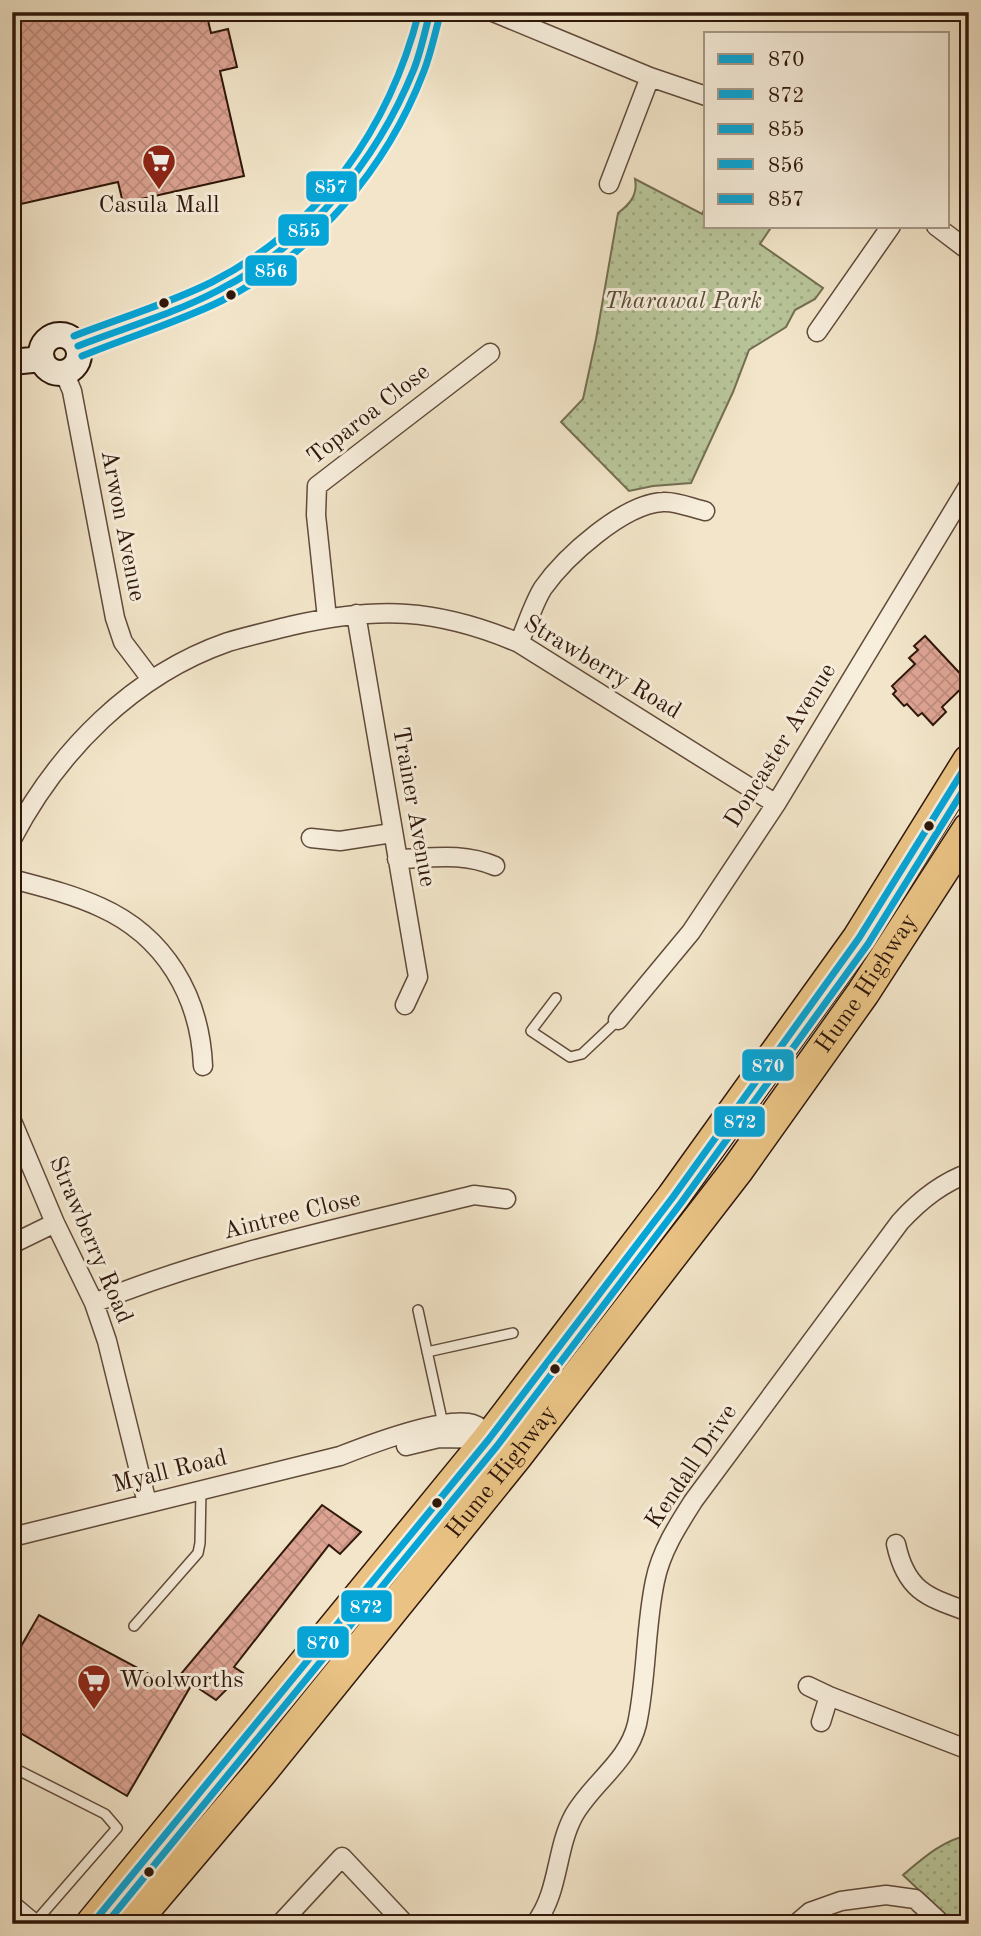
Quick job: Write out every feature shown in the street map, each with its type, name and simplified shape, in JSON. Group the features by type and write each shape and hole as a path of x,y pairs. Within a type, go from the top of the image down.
{"highway":[{"name":"Hume Highway","path":"92,1924 489,1439 673,1197 859,938 969,761"},
{"name":"Hume Highway","path":"132,1924 259,1774 516,1456 737,1170 863,993 969,829"}],"street":[{"path":"78,346 218,290 267,260 298,236 344,187 382,135 415,68 430,12"},
{"path":"493,12 650,77 704,95"},
{"path":"609,184 650,77"},
{"path":"817,332 890,228"},
{"path":"939,228 969,251"},
{"path":"56,335 67,336 78,346 77,363 64,372 52,371 42,359 44,344 56,335"},
{"name":"Toparoa Close","path":"327,618 316,515 317,486 490,353"},
{"path":"12,362 42,359"},
{"name":"Arwon Avenue","path":"64,372 72,391 115,618 123,642 151,679"},
{"name":"Doncaster Avenue","path":"618,1020 691,932 776,804 969,485"},
{"path":"519,643 542,590 565,562 622,515 645,505 665,501 705,511"},
{"name":"Strawberry Road","path":"12,839 25,814 71,752 108,714 151,679 228,642 327,618 396,612 426,614 480,628 519,643 776,804"},
{"name":"Trainer Avenue","path":"356,614 418,978 405,1005"},
{"path":"311,838 340,841 392,832"},
{"path":"397,859 461,856 495,866"},
{"path":"12,879 99,906 123,918 144,935 164,957 187,994 201,1037 203,1066"},
{"name":"Strawberry Road","path":"12,1121 55,1223 94,1303 107,1341 147,1503"},
{"name":"Kendall Drive","path":"535,1924 546,1910 550,1899 563,1840 574,1815 621,1759 632,1740 637,1722 655,1580 668,1543 694,1500 900,1222 916,1204 936,1188 969,1173"},
{"name":"Aintree Close","path":"94,1303 144,1282 233,1255 474,1195 506,1199"},
{"path":"12,1244 55,1223"},
{"name":"Myall Road","path":"340,1456 376,1441 443,1424 466,1422 481,1427 489,1439 516,1456"},
{"name":"Myall Road","path":"12,1537 340,1456 377,1452 439,1438 489,1439"},
{"path":"896,1544 901,1566 913,1584 928,1596 969,1612"},
{"path":"807,1686 969,1749"},
{"path":"821,1722 829,1696"},
{"path":"280,1924 342,1857 405,1924"},
{"path":"796,1924 810,1912 841,1901 896,1895 920,1903 942,1924"}],"lane":[{"path":"556,998 531,1031 563,1055 570,1057 582,1054 618,1020"},
{"path":"418,1310 443,1424"},
{"path":"427,1352 513,1333"},
{"path":"134,1626 198,1553 201,1490"},
{"path":"12,1767 105,1814 117,1828 37,1920 12,1899"}],"green space":[{"name":"Tharawal Park","path":"635,179 702,214 704,210 704,228 771,228 760,244 823,288 815,299 795,310 786,327 749,350 733,392 691,483 629,491 561,422 583,399 618,213 632,199"},
{"path":"969,1835 969,1924 955,1924 903,1875 942,1845"}],"building":[{"name":"Casula Mall","path":"12,12 206,12 211,33 228,29 237,67 220,71 244,176 123,203 118,182 12,206"},
{"path":"925,636 968,682 942,707 946,712 933,725 922,713 918,716 907,704 904,706 893,694 896,691 892,686 915,664 909,658 918,650 914,646"},
{"name":"Woolworths","path":"322,1505 361,1532 340,1554 329,1545 234,1667 243,1673 216,1700 192,1684 127,1796 12,1728 12,1662 39,1615 171,1686"}],"transit line":[{"name":"857","path":"74,336 212,282 251,259 286,233 317,203 345,170 369,134 406,55 419,12"},
{"name":"855","path":"78,346 166,314 217,291 281,250 309,225 335,198 380,137 414,69 430,12"},
{"name":"856","path":"82,356 221,301 255,282 317,233 344,205 390,141 409,107 424,71 440,15"},
{"name":"870","path":"92,1924 489,1439 673,1197 859,938 969,761"},
{"name":"872","path":"106,1924 497,1446 681,1203 868,944 969,781"}],"place":[{"name":"Casula Mall","path":"159,191"},
{"name":"Woolworths","path":"94,1711"}]}
